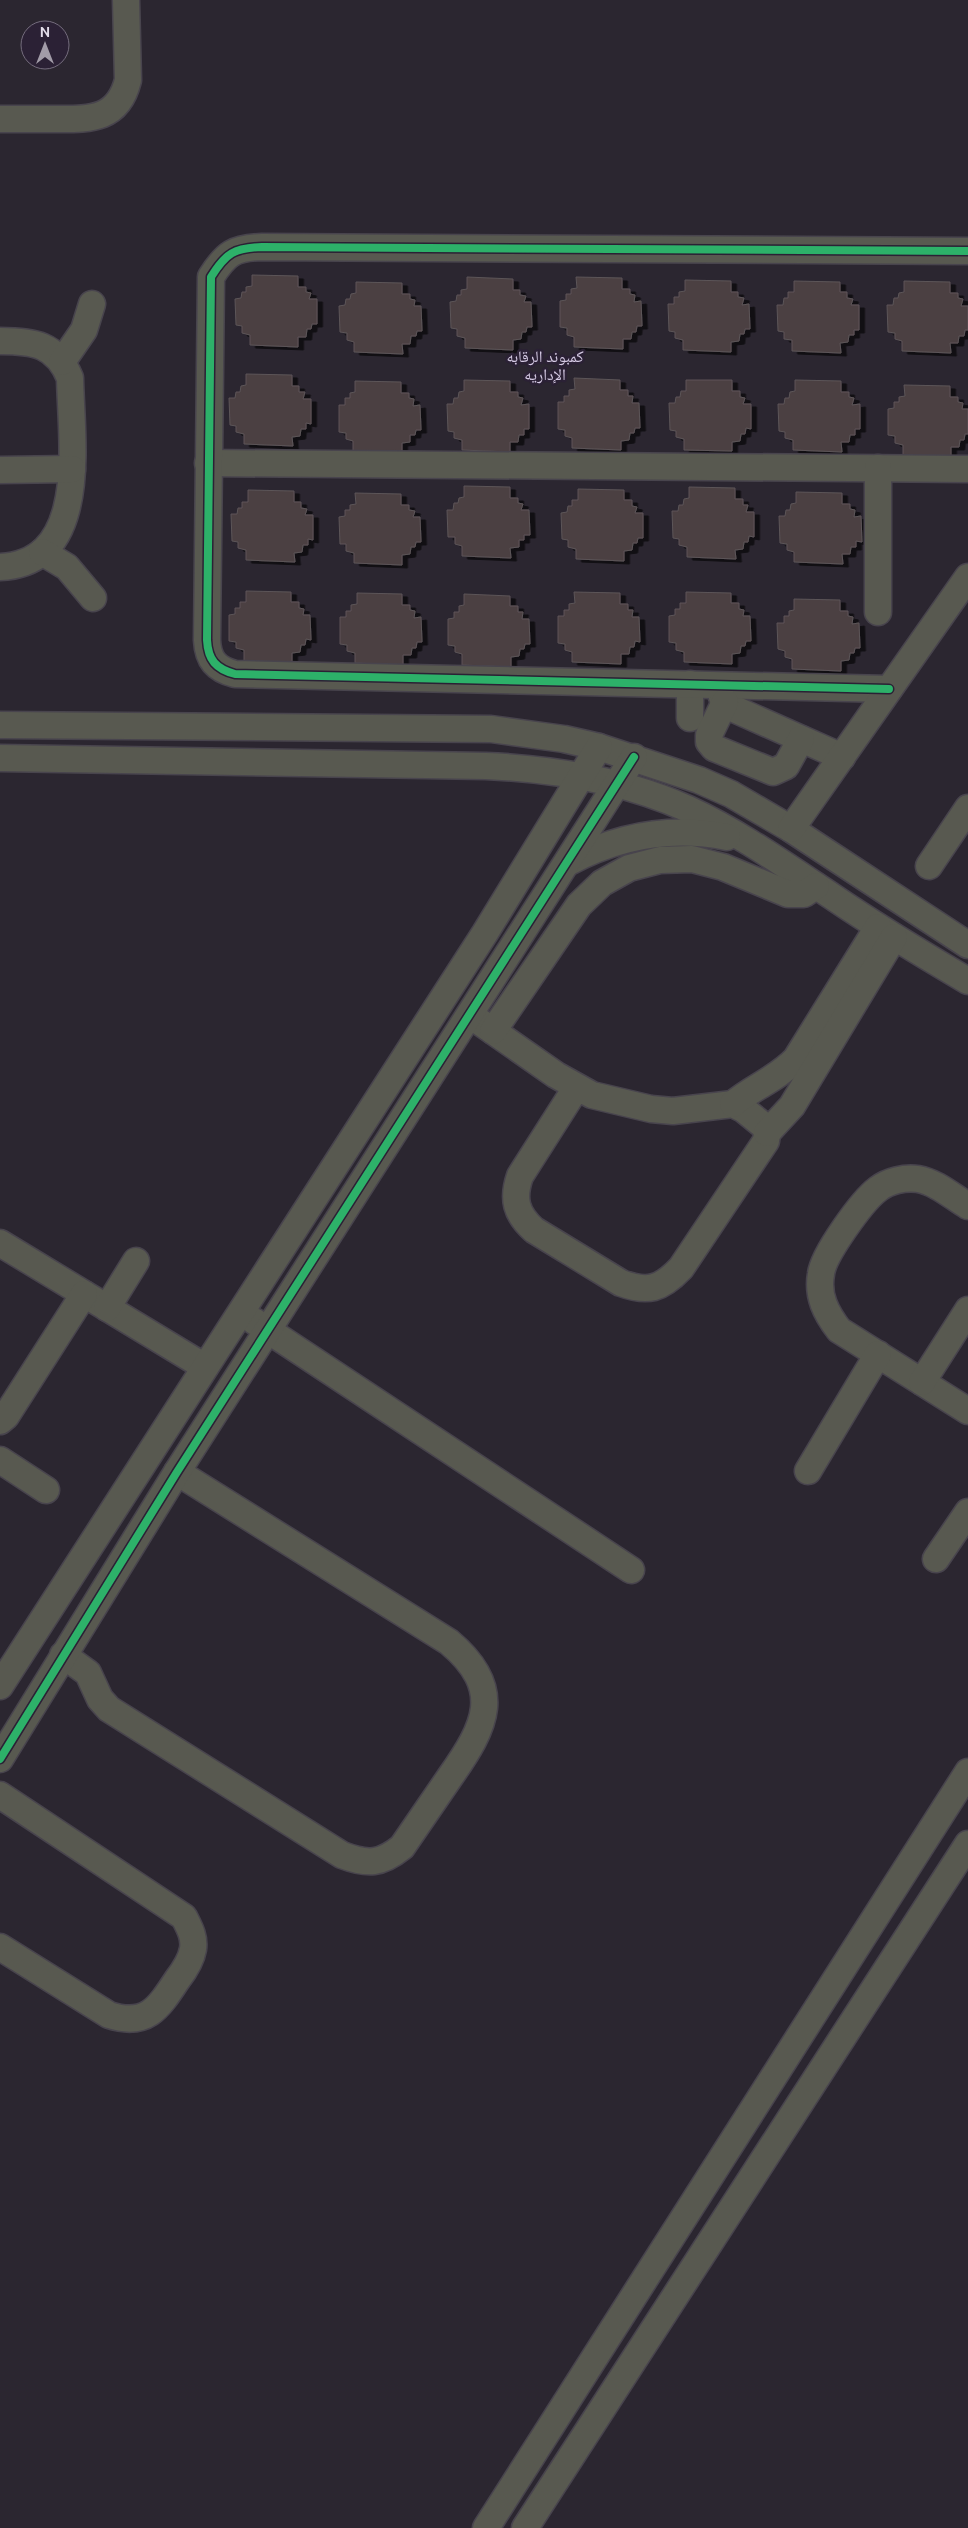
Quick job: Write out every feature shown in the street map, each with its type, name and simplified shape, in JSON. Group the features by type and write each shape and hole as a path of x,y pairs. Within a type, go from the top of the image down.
{"street":[{"path":"0,119 91,119 115,106 125,90 128,80 126,0"},
{"path":"889,689 722,694 690,684 235,674 223,671 213,663 208,652 208,463 211,276 222,258 241,248 968,251"},
{"path":"62,362 84,330 92,304"},
{"path":"0,340 35,343 50,350 62,362 70,378 72,470 70,496 60,531 42,552 22,564 0,567"},
{"path":"208,463 968,469"},
{"path":"878,468 878,612"},
{"path":"0,470 72,470"},
{"path":"42,552 67,567 93,598"},
{"path":"791,829 968,577"},
{"path":"690,684 690,718"},
{"path":"722,694 708,735 708,742 714,748 773,772 786,766 801,739"},
{"path":"722,694 732,708 842,757"},
{"path":"0,725 473,729 528,733 599,747 683,774 731,794 791,829 968,945"},
{"path":"0,1686 485,933 599,747"},
{"path":"0,1759 177,1472 569,862 634,757"},
{"path":"0,758 486,766 526,768 582,776 618,784 687,809 752,844 886,932 968,981"},
{"path":"929,866 968,808"},
{"path":"569,862 612,842 659,832 706,833 752,844"},
{"path":"493,1031 579,905 602,883 629,868 660,860 692,859 723,867 788,894 804,894 816,886"},
{"path":"733,1104 744,1095 779,1075 796,1059 886,932"},
{"path":"767,1133 792,1106 886,932"},
{"path":"470,1015 576,1088 609,1100 651,1109 673,1110 733,1104 743,1109 764,1126 767,1133 766,1141 681,1268 669,1280 654,1288 637,1289 620,1283 534,1230 522,1220 516,1206 515,1190 520,1176 576,1088"},
{"path":"968,1206 937,1186 918,1179 897,1180 878,1188 828,1254 820,1280 820,1294 826,1313 839,1330 968,1412"},
{"path":"0,1243 205,1367"},
{"path":"107,1308 136,1261"},
{"path":"0,1421 84,1294"},
{"path":"922,1382 968,1310"},
{"path":"241,1312 631,1570"},
{"path":"808,1471 878,1354"},
{"path":"0,1460 46,1490"},
{"path":"63,1655 88,1673 100,1699 108,1709 342,1855 357,1861 374,1862 402,1847 474,1744 483,1722 484,1700 479,1677 467,1657 450,1642 177,1472"},
{"path":"936,1559 968,1512"},
{"path":"486,2528 968,1772"},
{"path":"0,1795 184,1916 192,1932 194,1949 188,1965 159,2007 148,2015 135,2019 122,2019 108,2015 0,1947"},
{"path":"525,2528 968,1844"}],"building":[{"path":"252,275 298,276 298,287 306,287 306,292 311,293 309,299 317,299 317,324 312,324 311,329 307,329 306,337 298,337 298,347 250,345 250,335 242,333 242,326 236,325 235,299 241,298 242,292 246,292 246,287 252,286"},
{"path":"467,277 513,279 513,290 520,290 520,295 526,296 524,302 531,302 532,327 527,327 526,332 522,332 521,339 513,340 513,350 465,348 465,338 457,336 457,329 451,328 450,302 456,301 457,295 461,295 461,290 467,289"},
{"path":"576,277 622,278 622,289 630,289 630,294 635,295 634,302 641,301 642,326 637,326 636,332 632,332 631,339 623,339 623,349 574,347 574,337 567,335 567,328 560,327 560,301 566,300 566,294 571,294 571,289 577,288"},
{"path":"685,280 731,281 731,292 738,292 738,297 744,298 742,305 749,304 750,329 745,329 744,334 740,334 739,341 731,342 731,352 683,350 683,340 675,338 675,332 669,331 668,304 674,304 674,297 679,297 679,292 685,291"},
{"path":"794,281 840,282 840,292 847,292 847,298 853,299 851,305 859,305 859,330 854,330 854,335 849,335 848,342 840,343 841,353 792,351 792,340 784,339 784,332 778,331 777,305 783,305 784,298 788,298 788,292 794,292"},
{"path":"904,281 950,282 950,293 958,293 958,298 963,299 961,306 968,306 968,330 965,330 964,336 959,336 958,343 950,343 951,353 902,351 902,341 895,339 895,333 888,332 887,305 893,305 894,298 898,298 899,293 904,292"},
{"path":"356,282 402,283 402,294 410,294 410,299 415,300 414,306 421,306 422,331 417,331 416,336 411,336 410,344 402,344 403,354 354,352 354,342 347,340 347,333 340,332 339,306 345,305 346,299 350,299 351,294 356,293"},
{"path":"246,374 292,375 292,386 299,386 299,392 305,392 303,399 311,399 311,424 306,423 306,429 301,429 300,436 292,437 293,446 244,444 244,434 236,432 236,426 230,425 229,398 235,398 236,392 240,392 241,386 246,385"},
{"path":"574,378 620,380 620,390 628,390 628,396 633,396 632,403 639,403 640,428 635,428 634,433 630,433 629,440 621,441 621,450 572,448 572,438 565,436 565,430 558,429 558,402 564,402 564,396 569,396 569,390 575,389"},
{"path":"464,380 510,381 510,392 518,392 518,397 523,398 521,405 529,404 529,429 524,429 524,435 519,435 518,442 510,442 510,452 462,450 462,440 454,438 454,432 448,431 447,404 453,404 454,398 458,398 459,392 464,391"},
{"path":"686,380 732,380 732,391 740,391 740,397 745,398 743,404 751,404 751,429 746,428 745,434 741,434 740,441 732,442 732,451 684,450 684,439 676,437 676,431 670,430 669,403 675,403 676,397 680,397 681,391 686,391"},
{"path":"795,380 841,381 841,392 849,392 849,397 854,398 852,405 860,404 860,429 855,429 855,435 850,435 849,442 841,442 842,452 793,450 793,440 785,438 785,432 779,431 778,404 784,404 785,398 789,398 790,392 795,391"},
{"path":"355,381 401,382 401,393 409,393 409,398 414,399 413,406 420,405 421,430 416,430 415,435 410,435 410,442 402,443 402,453 353,451 353,441 346,439 346,433 339,432 339,405 345,405 345,398 350,398 350,393 355,392"},
{"path":"904,385 950,386 950,397 958,397 958,402 963,403 962,409 968,409 968,434 965,434 964,440 960,440 959,447 951,447 951,457 903,455 903,445 895,443 895,436 888,435 888,409 894,408 894,402 899,402 899,397 905,396"},
{"path":"464,486 510,487 510,498 518,498 518,503 523,504 521,510 529,510 530,535 524,535 524,540 519,540 519,547 510,548 511,558 462,556 462,546 455,544 455,537 448,537 447,510 453,510 454,503 458,503 459,498 464,497"},
{"path":"689,487 735,488 735,499 743,499 743,505 748,505 746,512 754,512 754,537 749,536 748,542 744,542 743,549 735,550 736,559 687,557 687,547 679,545 679,539 673,538 672,511 678,511 679,505 683,505 684,499 689,498"},
{"path":"578,489 624,490 624,500 632,500 632,506 637,507 635,513 643,513 643,538 638,538 637,543 633,543 632,550 624,551 624,561 576,559 576,549 568,547 568,540 562,539 561,513 567,512 568,506 572,506 572,500 578,500"},
{"path":"248,490 294,491 294,502 301,502 301,508 307,509 305,515 313,515 313,540 308,539 308,545 303,545 302,552 294,553 295,562 246,560 246,550 238,548 238,542 232,541 231,514 237,514 238,508 242,508 242,502 248,502"},
{"path":"796,492 842,493 842,504 850,504 850,509 855,510 854,517 861,516 862,542 856,541 856,547 851,547 850,554 842,554 843,564 794,562 794,552 787,550 787,544 780,543 779,516 785,516 786,510 790,510 791,504 796,503"},
{"path":"355,493 401,494 401,505 409,505 409,510 415,511 413,517 420,517 421,542 416,542 415,547 411,547 410,554 402,555 402,565 354,563 354,553 346,551 346,544 340,544 339,517 345,516 345,510 350,510 350,505 356,504"},
{"path":"246,591 291,592 291,602 299,602 299,608 304,609 303,615 310,615 311,640 306,639 305,645 301,645 300,652 292,653 292,662 244,661 244,650 236,648 236,642 229,641 229,615 235,614 235,608 240,608 240,602 246,602"},
{"path":"574,592 620,593 620,604 628,604 628,610 633,610 632,617 639,617 640,642 635,641 634,647 630,647 629,654 621,654 621,664 572,662 572,652 565,650 565,644 558,643 558,616 564,616 564,610 569,610 569,604 575,603"},
{"path":"686,592 731,593 731,603 739,603 739,609 744,610 743,616 750,616 751,641 746,641 745,646 741,646 740,653 732,654 732,664 684,662 684,652 676,650 676,643 669,642 669,616 675,615 675,609 680,609 680,603 686,603"},
{"path":"357,593 402,594 402,605 410,605 410,610 415,611 414,618 421,617 422,642 417,642 416,648 412,648 411,655 403,655 403,665 355,663 355,653 347,651 347,645 340,644 340,617 346,617 346,611 351,611 351,605 357,604"},
{"path":"464,594 510,596 510,606 518,606 518,612 523,612 522,619 529,619 530,644 525,644 524,649 520,649 519,656 511,657 511,667 462,665 462,654 455,652 455,646 448,645 448,619 454,618 454,612 459,612 459,606 464,605"},
{"path":"794,599 840,600 840,611 848,611 848,616 853,617 852,624 859,623 860,648 855,648 854,653 850,653 849,660 841,661 841,671 792,669 792,659 785,657 785,651 778,649 777,623 784,623 784,616 789,616 789,611 794,610"}],"cycle path":[{"path":"889,689 235,674 218,666 211,658 207,640 211,277 221,262 232,253 244,249 262,247 968,251"},
{"path":"0,1759 177,1472 634,757"}],"district":[{"name":"كمبوند الرقابه الإداريه","path":"545,365"}]}
